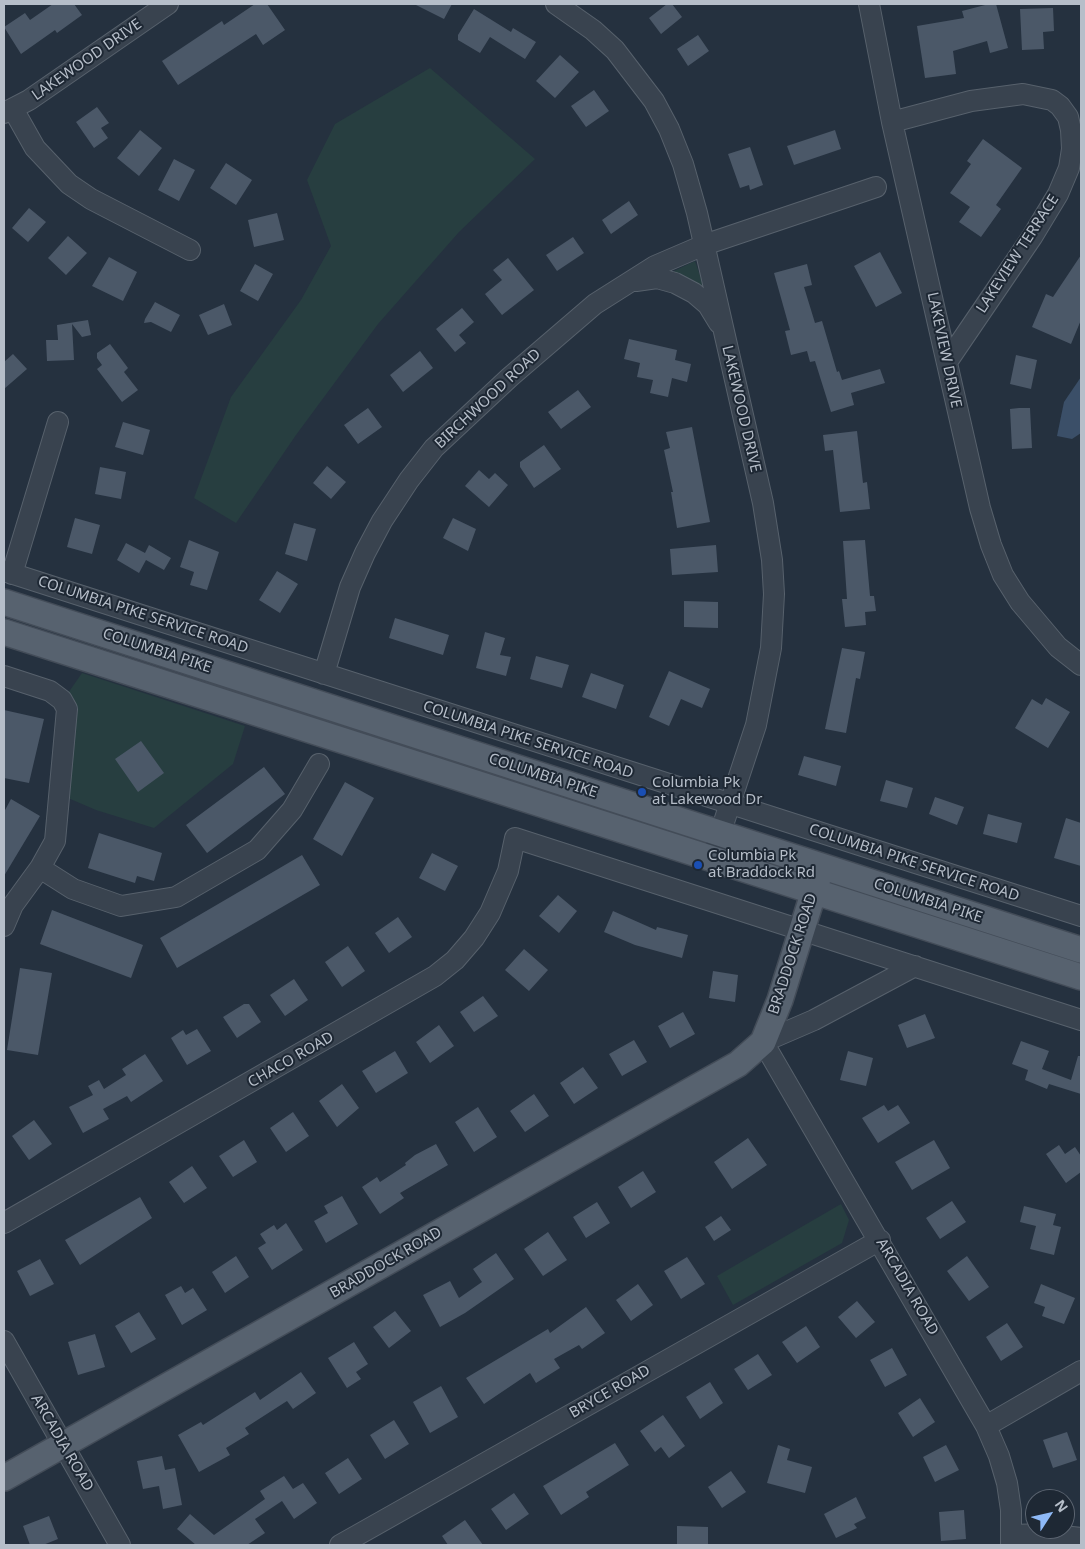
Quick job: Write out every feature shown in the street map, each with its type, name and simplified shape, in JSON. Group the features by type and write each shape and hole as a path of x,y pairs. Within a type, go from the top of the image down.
{"main road":[{"name":"COLUMBIA PIKE","path":"4,602 1081,950"},
{"name":"COLUMBIA PIKE","path":"4,632 1081,978"},
{"name":"BRADDOCK ROAD","path":"4,1478 738,1064 763,1042 780,1000 821,866"}],"street":[{"name":"LAKEWOOD DRIVE","path":"8,111 29,100 168,4"},
{"name":"LAKEWOOD DRIVE","path":"556,4 594,30 616,50 654,101 669,129 683,164 704,245 763,503 772,560 774,594 771,648 765,689 756,726 712,858"},
{"name":"LAKEVIEW DRIVE","path":"869,4 892,122 980,508 1003,575 1020,602 1039,627 1058,647 1081,665"},
{"name":"LAKEVIEW TERRACE","path":"892,122 971,101 1023,94 1052,100 1060,106 1068,117 1071,130 1072,149 1069,168 1058,194 1032,237 947,362"},
{"path":"8,111 35,148 69,184 91,199 190,250"},
{"name":"BIRCHWOOD ROAD","path":"324,674 350,586 364,553 382,520 409,480 455,427 595,304 622,285 655,266 704,245 876,187"},
{"name":"BIRCHWOOD ROAD","path":"622,285 639,280 657,278 675,283 708,305 726,341"},
{"path":"8,572 58,422"},
{"name":"COLUMBIA PIKE SERVICE ROAD","path":"8,572 1081,916"},
{"path":"4,676 50,691 62,700 67,709 55,841 40,868 13,905 4,926"},
{"path":"40,868 73,889 121,906 176,896 257,850 292,810 319,764"},
{"name":"CHACO ROAD","path":"4,1223 435,976 468,946 490,914 508,871 515,838 802,930"},
{"path":"802,930 1081,1020"},
{"name":"BRADDOCK ROAD","path":"763,1042 814,1020 915,966"},
{"name":"ARCADIA ROAD","path":"763,1042 880,1240 986,1426 999,1456 1007,1483 1011,1540"},
{"name":"BRYCE ROAD","path":"340,1545 880,1240"},
{"name":"ARCADIA ROAD","path":"4,1341 120,1545"},
{"path":"986,1426 1081,1371"},
{"path":"1011,1540 1044,1534 1081,1538"}],"green space":[{"path":"430,68 535,159 459,232 378,324 296,435 236,523 194,498 231,397 301,300 331,246 307,180 335,124"},
{"path":"695,261 703,284 700,287 672,272"},
{"path":"82,673 245,726 233,764 154,828 96,810 68,798 76,725 66,696"},
{"path":"841,1204 849,1220 842,1243 733,1305 717,1276"}],"water":[{"path":"1081,377 1081,433 1072,439 1057,436 1064,402"}],"building":[{"path":"53,4 74,4 82,15 57,33 55,30 21,54 4,27 25,13 30,20"},
{"path":"255,4 267,4 285,30 263,45 256,34 178,85 162,61 222,21 224,25"},
{"path":"414,4 452,4 444,19"},
{"path":"667,4 672,4 682,17 661,34 649,18"},
{"path":"996,4 1008,48 990,53 987,41 953,51 956,74 925,78 917,26 964,18 962,11"},
{"path":"1053,8 1054,31 1043,32 1044,49 1022,50 1020,9"},
{"path":"474,9 511,32 513,28 536,42 525,59 490,37 480,53 458,40 458,35"},
{"path":"698,35 709,51 688,66 677,49"},
{"path":"560,55 579,72 555,98 536,81"},
{"path":"594,90 609,111 586,127 571,106"},
{"path":"97,107 109,123 101,128 108,138 94,148 76,122"},
{"path":"140,130 162,148 139,176 117,158"},
{"path":"835,130 841,149 794,165 787,146"},
{"path":"983,139 1022,168 996,205 1001,209 981,237 959,222 970,207 950,193 971,164 967,161"},
{"path":"750,147 763,185 750,190 749,185 740,188 728,154"},
{"path":"174,159 195,170 179,201 158,190"},
{"path":"226,163 252,180 236,205 210,188"},
{"path":"629,201 638,215 611,234 602,220"},
{"path":"29,208 46,222 28,242 12,228"},
{"path":"277,213 284,240 254,247 248,220"},
{"path":"68,236 87,253 66,275 48,258"},
{"path":"573,237 584,253 557,271 546,255"},
{"path":"880,252 902,293 876,307 854,266"},
{"path":"1081,255 1081,320 1071,344 1032,327 1046,294 1053,297"},
{"path":"109,257 137,272 123,301 92,286"},
{"path":"508,258 534,290 502,315 485,294 502,280 493,270"},
{"path":"255,264 273,274 258,301 240,291"},
{"path":"807,264 812,285 804,287 815,323 822,321 837,372 839,371 842,380 880,369 885,383 851,393 854,405 831,412 815,361 810,362 807,351 791,355 785,331 790,330 774,273"},
{"path":"155,302 180,315 171,332 151,322 144,323"},
{"path":"224,304 232,325 208,335 199,315"},
{"path":"462,308 474,322 459,335 466,343 455,352 436,329"},
{"path":"88,320 91,335 82,337 72,324 74,360 47,361 46,340 58,340 57,325"},
{"path":"629,339 677,350 675,360 691,364 687,382 672,378 668,397 650,393 653,380 637,377 640,363 624,359"},
{"path":"110,344 128,368 124,372 138,390 122,402 97,369 102,365 97,358 97,353"},
{"path":"420,351 433,368 403,392 390,375"},
{"path":"13,354 27,369 4,389 4,362"},
{"path":"1016,355 1037,360 1031,389 1010,384"},
{"path":"578,390 591,407 561,429 548,412"},
{"path":"368,408 382,427 358,444 344,425"},
{"path":"1030,408 1032,448 1012,449 1010,409"},
{"path":"123,422 150,430 143,455 115,447"},
{"path":"692,427 710,522 677,528 671,492 673,492 664,450 670,448 666,432"},
{"path":"857,431 863,483 867,482 870,509 840,512 833,450 825,451 823,435"},
{"path":"544,445 561,469 534,488 520,467 520,462"},
{"path":"327,466 346,482 331,499 313,483"},
{"path":"100,467 126,472 121,499 95,494"},
{"path":"479,470 489,479 495,473 508,485 489,507 465,486"},
{"path":"75,518 100,525 92,554 67,547"},
{"path":"453,518 476,529 468,551 443,538"},
{"path":"294,523 316,529 307,561 285,554"},
{"path":"189,540 219,552 207,590 190,585 194,572 180,567"},
{"path":"865,540 870,596 874,596 876,611 865,612 866,625 845,627 842,599 847,599 843,541"},
{"path":"126,543 145,553 149,545 171,558 164,570 146,560 139,573 117,560"},
{"path":"716,545 718,572 672,575 670,549"},
{"path":"277,571 298,584 280,613 259,600"},
{"path":"684,601 718,602 718,628 684,627"},
{"path":"395,618 449,635 443,655 389,638"},
{"path":"485,632 505,638 500,655 511,657 506,676 476,668"},
{"path":"842,648 865,652 860,679 856,678 846,733 825,729"},
{"path":"536,656 569,665 562,688 530,679"},
{"path":"669,671 710,689 702,708 681,699 669,726 649,717"},
{"path":"591,673 624,685 616,709 582,697"},
{"path":"1046,698 1070,712 1048,748 1015,728 1032,699 1042,705"},
{"path":"4,710 44,719 29,783 4,778"},
{"path":"141,741 164,773 138,792 115,759"},
{"path":"804,756 841,766 836,786 798,775"},
{"path":"264,767 285,794 207,853 186,825"},
{"path":"886,780 913,788 907,808 880,801"},
{"path":"345,782 374,798 342,856 313,839"},
{"path":"935,797 964,807 957,825 929,814"},
{"path":"11,799 40,816 4,876 4,812"},
{"path":"988,814 1022,823 1017,843 983,834"},
{"path":"1066,818 1081,823 1081,866 1054,858"},
{"path":"99,833 162,853 154,881 137,876 135,883 88,868"},
{"path":"432,853 458,866 445,891 419,878"},
{"path":"302,855 320,885 177,968 160,938"},
{"path":"558,895 577,911 559,933 539,916"},
{"path":"52,910 143,945 131,978 40,944"},
{"path":"613,911 656,930 657,927 688,935 682,958 635,945 604,932"},
{"path":"398,917 412,937 389,953 375,933"},
{"path":"348,946 365,971 342,987 325,962"},
{"path":"524,949 548,970 529,991 505,970"},
{"path":"20,968 52,973 38,1055 7,1050"},
{"path":"713,971 738,975 735,1002 709,998"},
{"path":"294,979 308,1000 285,1016 270,995"},
{"path":"483,996 498,1016 474,1032 460,1012"},
{"path":"244,1004 249,1004 261,1022 237,1038 223,1017"},
{"path":"683,1012 695,1034 670,1048 658,1026"},
{"path":"925,1014 935,1038 907,1048 898,1025"},
{"path":"439,1025 454,1046 430,1063 416,1042"},
{"path":"197,1029 211,1051 187,1065 171,1038 183,1030 186,1035"},
{"path":"634,1040 647,1062 622,1076 609,1054"},
{"path":"1021,1041 1049,1051 1042,1069 1071,1080 1078,1056 1081,1056 1081,1094 1049,1084 1047,1089 1025,1080 1028,1070 1012,1064"},
{"path":"395,1051 408,1073 376,1093 362,1071"},
{"path":"848,1051 873,1058 866,1086 840,1080"},
{"path":"145,1054 163,1081 131,1102 127,1096 103,1109 109,1119 83,1133 69,1107 93,1095 88,1086 99,1080 104,1089 126,1075 122,1069"},
{"path":"583,1067 598,1088 574,1104 560,1083"},
{"path":"342,1084 359,1108 337,1127 319,1101"},
{"path":"534,1094 549,1116 525,1132 510,1111"},
{"path":"884,1105 888,1111 898,1105 910,1123 878,1143 862,1118"},
{"path":"478,1107 497,1137 474,1152 455,1122"},
{"path":"293,1112 309,1136 286,1152 270,1128"},
{"path":"34,1120 52,1144 29,1160 12,1136"},
{"path":"748,1138 767,1165 732,1189 714,1162"},
{"path":"244,1140 257,1162 233,1177 219,1156"},
{"path":"934,1140 950,1168 912,1190 895,1162"},
{"path":"436,1144 448,1165 400,1193 404,1198 380,1214 362,1187 377,1177 380,1182 406,1165 405,1163 415,1155"},
{"path":"1059,1145 1065,1154 1075,1147 1081,1156 1081,1172 1066,1183 1046,1154"},
{"path":"192,1166 207,1188 184,1203 169,1182"},
{"path":"643,1171 656,1192 631,1208 618,1187"},
{"path":"342,1196 358,1224 326,1243 314,1221 328,1213 324,1206"},
{"path":"140,1197 152,1218 80,1265 65,1240"},
{"path":"952,1201 966,1222 940,1239 926,1218"},
{"path":"597,1202 610,1223 586,1238 573,1217"},
{"path":"1024,1206 1056,1214 1053,1225 1061,1227 1054,1255 1030,1249 1036,1226 1020,1222"},
{"path":"721,1216 731,1230 714,1241 705,1227"},
{"path":"286,1223 303,1250 272,1270 258,1248 266,1243 260,1234 274,1225 277,1230"},
{"path":"548,1232 567,1260 543,1276 524,1249"},
{"path":"496,1253 514,1279 465,1313 440,1327 423,1295 450,1281 459,1298 482,1282 473,1269"},
{"path":"236,1256 249,1277 225,1293 212,1272"},
{"path":"967,1256 989,1287 969,1301 947,1271"},
{"path":"687,1257 705,1284 681,1299 664,1271"},
{"path":"40,1259 54,1284 30,1296 17,1271"},
{"path":"638,1284 653,1305 631,1321 616,1300"},
{"path":"1041,1284 1075,1298 1064,1324 1042,1316 1045,1307 1034,1303"},
{"path":"181,1286 185,1293 193,1288 207,1310 182,1325 165,1295"},
{"path":"857,1301 875,1322 856,1338 838,1317"},
{"path":"586,1307 605,1333 582,1349 579,1345 554,1359 560,1368 536,1383 530,1373 484,1404 466,1378 548,1329 550,1333"},
{"path":"395,1311 411,1331 389,1348 373,1327"},
{"path":"139,1312 156,1339 131,1353 115,1326"},
{"path":"1007,1323 1023,1347 1001,1361 986,1337"},
{"path":"806,1326 820,1347 797,1363 782,1342"},
{"path":"95,1334 105,1367 78,1375 68,1342"},
{"path":"354,1342 368,1364 356,1372 361,1379 347,1388 328,1358"},
{"path":"892,1348 907,1375 885,1387 870,1360"},
{"path":"758,1354 772,1375 748,1390 734,1369"},
{"path":"301,1372 316,1393 293,1409 287,1401 245,1428 249,1434 226,1448 230,1455 199,1472 178,1435 201,1422 203,1425 255,1392 260,1400"},
{"path":"710,1382 723,1403 700,1419 686,1397"},
{"path":"441,1386 458,1417 430,1433 413,1402"},
{"path":"920,1398 935,1422 913,1437 898,1413"},
{"path":"663,1415 685,1446 669,1458 661,1447 655,1452 640,1431"},
{"path":"394,1420 409,1444 385,1459 370,1435"},
{"path":"1067,1432 1077,1460 1053,1468 1043,1440"},
{"path":"615,1443 629,1465 586,1492 589,1497 561,1515 543,1486"},
{"path":"778,1445 790,1449 787,1460 812,1467 805,1493 767,1483"},
{"path":"946,1445 959,1470 935,1482 923,1457"},
{"path":"162,1456 165,1470 175,1468 182,1505 163,1509 159,1486 143,1489 137,1461"},
{"path":"348,1458 362,1479 339,1494 325,1473"},
{"path":"731,1471 746,1492 722,1508 708,1487"},
{"path":"284,1476 293,1489 303,1483 317,1503 294,1519 282,1501 255,1519 265,1533 247,1545 196,1545 177,1529 190,1514 214,1535 265,1499 260,1491"},
{"path":"514,1493 529,1514 506,1530 491,1509"},
{"path":"856,1497 866,1518 854,1524 857,1528 836,1538 824,1514"},
{"path":"964,1510 966,1539 941,1541 939,1512"},
{"path":"49,1516 58,1539 43,1545 30,1545 23,1526"},
{"path":"465,1520 483,1545 448,1545 442,1536"},
{"path":"677,1526 708,1527 708,1545 677,1545"}],"place":[{"name":"Columbia Pk at Lakewood Dr","path":"642,792"},
{"name":"Columbia Pk at Braddock Rd","path":"698,865"}]}
